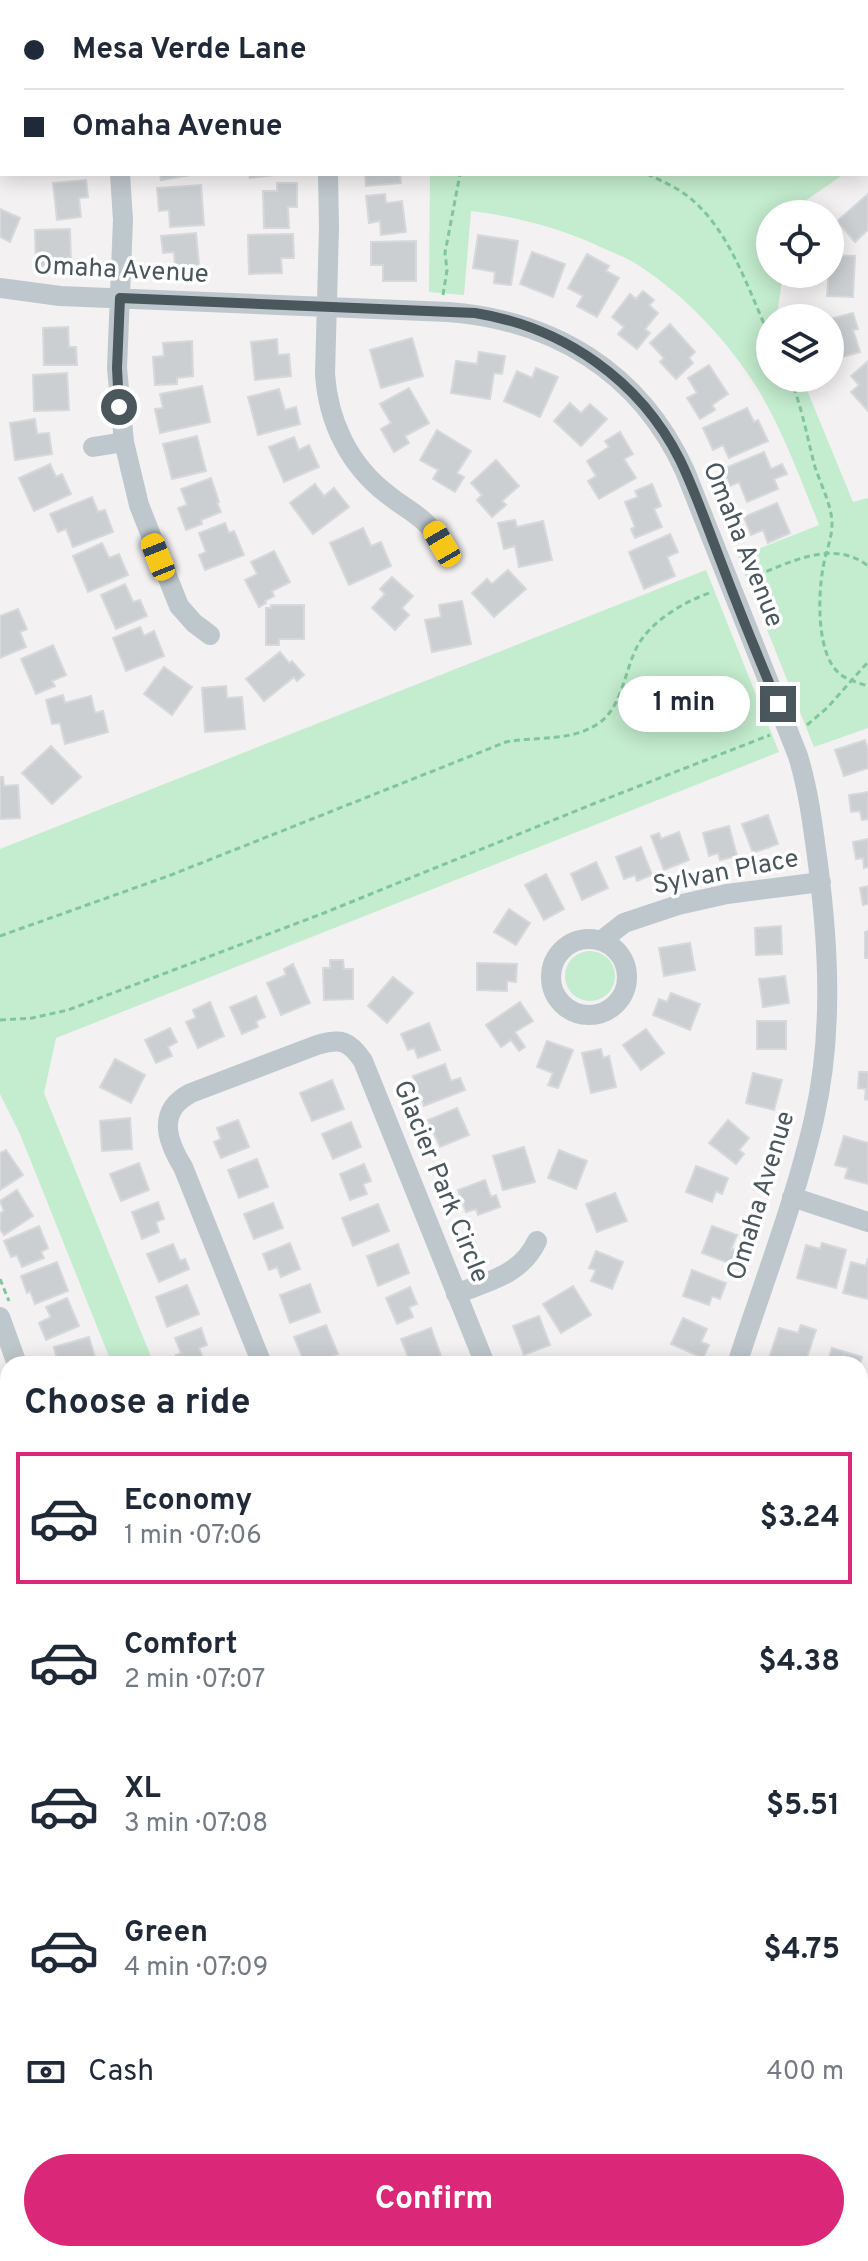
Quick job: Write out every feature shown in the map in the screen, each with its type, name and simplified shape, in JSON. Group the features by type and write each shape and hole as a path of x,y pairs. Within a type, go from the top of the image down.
{"street":[{"path":"120,176 123,208 117,377 124,442 139,505 179,606 210,635"},
{"path":"328,176 326,385 330,409 348,451 369,478 422,518 442,544"},
{"name":"Omaha Avenue","path":"0,288 40,295 475,313 537,329 567,343 618,379 647,410 680,460 796,728 821,882 827,962 824,1051 814,1120 740,1356"},
{"path":"93,447 124,442"},
{"name":"Sylvan Place","path":"601,941 624,923 678,905 727,894 821,882"},
{"name":"Glacier Park Circle","path":"259,1356 183,1167 172,1150 167,1133 168,1123 175,1106 185,1096 337,1040 347,1043 363,1061 482,1356"},
{"path":"792,1197 868,1222"},
{"path":"456,1294 514,1271 527,1259 537,1241"},
{"path":"0,1317 8,1356"}],"path":[{"path":"443,295 447,280 445,253 460,176"},
{"path":"651,176 682,192 710,218 726,243 756,307"},
{"path":"795,392 831,513 832,533 822,575 821,631 833,666 840,674 868,686"},
{"path":"745,580 827,552 847,554 868,566"},
{"path":"0,936 171,875 485,750 518,740 562,738 589,729 605,719 610,711 644,636 679,608 716,591"},
{"path":"0,1020 40,1017 68,1010 796,728 827,708 868,662"}],"green space":[{"path":"430,176 841,176 806,200 756,200 756,288 781,288 778,304 756,304 756,387 705,321 656,277 622,256 540,224 471,211 464,295 429,292"},
{"path":"760,392 808,392 853,502 868,498 868,728 814,747 738,557 819,525"},
{"path":"706,570 779,752 56,1038 44,1093 151,1356 109,1356 20,1134 0,1094 0,849"},
{"path":"590,951 607,959 615,976 607,993 590,1001 573,993 565,976 573,959"}],"building":[{"path":"160,176 184,176 161,180"},
{"path":"365,176 400,176 401,183 366,186"},
{"path":"86,180 88,197 79,198 81,217 57,220 53,183"},
{"path":"277,183 297,183 297,207 288,207 289,228 264,228 263,191 277,191"},
{"path":"201,185 204,225 170,227 169,210 159,211 157,188"},
{"path":"385,194 386,203 402,201 406,232 381,235 380,221 369,223 366,196"},
{"path":"868,194 868,230 855,242 844,229 844,215"},
{"path":"0,209 20,218 10,242 0,237"},
{"path":"70,229 71,265 36,266 35,230"},
{"path":"196,233 199,265 175,267 174,252 163,253 161,236"},
{"path":"293,234 294,258 281,258 282,273 249,274 248,235"},
{"path":"478,235 518,241 511,285 494,283 495,272 473,268"},
{"path":"416,241 416,281 383,281 383,265 371,265 371,242"},
{"path":"532,252 565,264 553,297 520,284"},
{"path":"587,254 609,266 606,271 619,278 597,317 577,306 583,296 568,288"},
{"path":"844,256 855,256 853,297 827,296 828,288 844,288"},
{"path":"643,291 654,300 649,305 658,313 645,329 650,333 637,349 618,334 624,327 612,317 630,294 636,299"},
{"path":"853,313 858,329 853,330 860,352 844,356 844,315"},
{"path":"670,324 695,352 689,358 693,363 676,379 660,362 664,358 650,343"},
{"path":"68,327 69,347 76,347 77,365 44,365 43,328"},
{"path":"412,338 423,376 381,388 370,350"},
{"path":"277,339 278,355 289,354 291,376 255,380 251,342"},
{"path":"192,341 193,376 177,378 177,384 155,385 153,357 164,356 163,343"},
{"path":"479,352 505,356 502,374 494,373 490,399 451,393 456,361 477,364"},
{"path":"868,361 868,411 851,392 859,385 851,376"},
{"path":"709,365 728,394 712,405 715,410 700,419 687,398 697,393 688,378"},
{"path":"536,368 558,377 540,417 504,401 517,371 532,378"},
{"path":"67,373 69,410 34,411 33,375"},
{"path":"202,386 210,422 160,433 155,409 163,408 160,394"},
{"path":"409,388 429,423 405,436 409,443 394,452 381,429 391,423 380,404"},
{"path":"279,389 285,410 296,407 300,424 258,435 248,397"},
{"path":"570,403 581,413 590,404 607,419 581,446 554,421"},
{"path":"747,408 754,422 758,420 768,441 729,458 723,445 713,450 703,428"},
{"path":"35,419 37,434 49,433 52,454 15,460 10,423"},
{"path":"437,430 471,451 457,473 464,477 455,492 433,479 438,470 420,460"},
{"path":"620,432 633,454 624,459 636,478 599,499 588,481 596,476 587,461 609,447 605,441"},
{"path":"197,436 206,471 172,479 163,444"},
{"path":"294,437 299,450 309,445 319,467 284,482 269,447"},
{"path":"764,452 771,469 782,464 787,474 774,479 778,489 747,502 739,482 730,486 723,469"},
{"path":"496,460 519,486 502,501 506,505 492,517 477,500 482,495 471,483"},
{"path":"50,464 56,477 62,474 71,494 34,511 19,478"},
{"path":"211,478 221,512 186,530 178,508 187,505 181,489"},
{"path":"315,484 324,496 334,488 349,507 313,534 290,503"},
{"path":"652,484 661,506 654,509 662,527 635,538 631,529 635,527 625,502 638,497 635,491"},
{"path":"92,497 98,512 105,510 113,532 73,547 66,529 58,532 50,514"},
{"path":"777,503 790,533 768,543 763,530 751,535 744,517"},
{"path":"515,520 517,527 543,521 552,560 519,567 515,546 504,549 498,523"},
{"path":"225,523 229,533 234,531 244,555 205,570 199,555 206,552 199,533"},
{"path":"363,528 371,546 381,542 391,566 349,585 330,543"},
{"path":"670,534 678,552 667,557 675,576 644,589 629,552"},
{"path":"102,543 109,558 119,554 128,575 88,592 73,556"},
{"path":"274,551 290,582 272,591 274,596 259,607 245,580 257,574 251,562"},
{"path":"508,570 526,589 494,617 472,593 487,579 492,584"},
{"path":"392,577 413,596 402,608 409,615 395,630 372,608 385,594 380,589"},
{"path":"125,584 133,602 140,600 147,616 116,629 101,595"},
{"path":"462,601 471,644 432,652 425,620 441,617 439,605"},
{"path":"271,605 304,605 304,639 279,639 279,645 266,645 266,608 271,608"},
{"path":"18,609 27,629 20,632 26,647 0,658 0,616"},
{"path":"140,627 144,636 154,631 164,656 126,671 113,638"},
{"path":"53,645 66,675 52,681 55,686 36,694 21,659"},
{"path":"280,652 304,675 297,681 294,677 264,701 246,679"},
{"path":"164,667 192,687 172,715 144,694"},
{"path":"226,686 227,698 242,697 245,729 205,732 202,688"},
{"path":"63,695 65,703 91,696 95,713 103,711 108,732 65,744 60,723 52,724 46,700"},
{"path":"865,740 868,768 844,776 835,750"},
{"path":"51,746 81,777 52,804 22,773"},
{"path":"0,777 3,777 4,786 18,785 20,818 0,819"},
{"path":"868,792 868,819 862,820 860,811 851,812 849,795"},
{"path":"768,815 778,844 753,853 742,824"},
{"path":"729,826 737,856 720,860 718,853 709,856 703,833"},
{"path":"679,832 689,860 664,870 651,836 659,833 661,839"},
{"path":"868,839 868,867 864,868 863,858 856,859 853,842"},
{"path":"641,847 652,875 637,881 635,875 624,879 616,857"},
{"path":"596,862 608,888 582,900 571,874"},
{"path":"546,874 564,909 544,920 525,885"},
{"path":"868,886 868,904 863,905 860,888"},
{"path":"509,909 530,923 516,945 494,932"},
{"path":"781,926 782,954 756,955 755,928"},
{"path":"868,931 868,958 865,958 865,932"},
{"path":"690,943 695,970 664,976 659,948"},
{"path":"330,960 343,960 344,969 353,969 353,999 324,1000 323,968 330,968"},
{"path":"477,963 517,964 516,982 507,981 507,991 477,990"},
{"path":"293,964 310,1003 281,1015 267,983 286,975 284,969"},
{"path":"785,976 789,1003 763,1007 759,979"},
{"path":"393,977 413,993 387,1023 368,1006"},
{"path":"671,993 700,1004 690,1030 653,1015 659,999 667,1002"},
{"path":"256,996 265,1017 256,1021 258,1027 242,1034 230,1007"},
{"path":"210,1002 224,1036 198,1048 186,1022 196,1018 193,1010"},
{"path":"520,1002 533,1021 515,1032 525,1047 519,1051 511,1040 501,1047 486,1025"},
{"path":"757,1021 786,1021 786,1049 757,1049"},
{"path":"429,1023 440,1050 418,1058 414,1048 408,1050 401,1034"},
{"path":"170,1028 177,1042 168,1047 172,1056 156,1063 145,1040"},
{"path":"646,1029 664,1053 641,1070 623,1045"},
{"path":"547,1041 573,1050 558,1088 548,1085 553,1073 537,1067"},
{"path":"601,1049 603,1058 609,1056 616,1087 591,1093 582,1053"},
{"path":"115,1059 145,1075 131,1103 100,1087"},
{"path":"445,1064 451,1081 460,1078 465,1090 424,1106 413,1076"},
{"path":"859,1072 868,1072 868,1100 865,1099 866,1089 858,1088"},
{"path":"753,1073 782,1080 774,1110 746,1103"},
{"path":"332,1080 344,1109 312,1121 300,1093"},
{"path":"457,1108 469,1135 440,1147 428,1120"},
{"path":"130,1118 132,1149 102,1151 100,1121"},
{"path":"238,1120 249,1147 221,1158 214,1142 221,1139 217,1128"},
{"path":"728,1120 749,1138 739,1150 744,1154 736,1164 709,1143"},
{"path":"351,1122 361,1147 333,1159 322,1134"},
{"path":"844,1136 868,1143 868,1184 845,1178 848,1168 835,1165"},
{"path":"524,1147 535,1182 503,1190 493,1156"},
{"path":"6,1150 23,1175 0,1190 0,1153"},
{"path":"559,1150 587,1161 576,1189 548,1178"},
{"path":"257,1159 268,1187 239,1198 228,1170"},
{"path":"139,1163 149,1190 121,1201 110,1174"},
{"path":"364,1164 371,1181 363,1184 367,1194 350,1200 340,1174"},
{"path":"696,1166 728,1178 722,1194 716,1191 712,1202 686,1192"},
{"path":"485,1180 491,1197 496,1195 500,1207 478,1215 476,1209 466,1212 458,1190"},
{"path":"17,1190 33,1216 4,1235 0,1229 0,1213 4,1211 0,1201"},
{"path":"615,1193 627,1221 597,1232 586,1204"},
{"path":"158,1202 164,1219 156,1222 159,1232 142,1239 132,1212"},
{"path":"273,1203 283,1228 254,1239 244,1214"},
{"path":"378,1204 389,1231 353,1246 342,1218"},
{"path":"39,1226 48,1248 41,1252 44,1258 22,1267 17,1255 11,1257 4,1241"},
{"path":"712,1226 737,1235 731,1249 739,1251 734,1265 702,1253"},
{"path":"290,1243 300,1269 281,1277 277,1267 269,1270 263,1254"},
{"path":"822,1243 846,1250 836,1288 797,1278 806,1245 820,1249"},
{"path":"173,1244 180,1261 185,1259 189,1269 159,1282 147,1254"},
{"path":"398,1244 409,1273 378,1286 367,1256"},
{"path":"596,1251 623,1262 612,1289 591,1281 596,1270 589,1268"},
{"path":"868,1258 868,1299 843,1293 851,1262 866,1266"},
{"path":"57,1262 68,1291 35,1304 21,1276"},
{"path":"692,1270 726,1283 720,1299 712,1296 709,1305 683,1296"},
{"path":"310,1284 320,1312 290,1323 280,1295"},
{"path":"187,1285 199,1314 167,1327 156,1297"},
{"path":"573,1286 591,1315 561,1333 543,1304"},
{"path":"410,1287 417,1304 409,1307 413,1317 397,1324 386,1298"},
{"path":"67,1298 79,1326 46,1340 39,1323 51,1317 46,1307"},
{"path":"539,1316 550,1345 524,1355 513,1326"},
{"path":"683,1318 707,1329 701,1342 709,1345 704,1356 671,1344"},
{"path":"326,1325 338,1354 302,1356 294,1337"},
{"path":"801,1325 816,1330 808,1356 770,1356 779,1328 798,1333"},
{"path":"201,1328 207,1345 199,1348 202,1356 176,1356 181,1353 175,1338"},
{"path":"431,1328 441,1356 408,1356 401,1339"},
{"path":"89,1337 95,1356 56,1356 54,1347"},
{"path":"832,1348 859,1356 830,1356"}],"route":[{"path":"119,407 120,298 475,313 537,329 567,343 610,372 661,428 685,471 778,704"}]}
